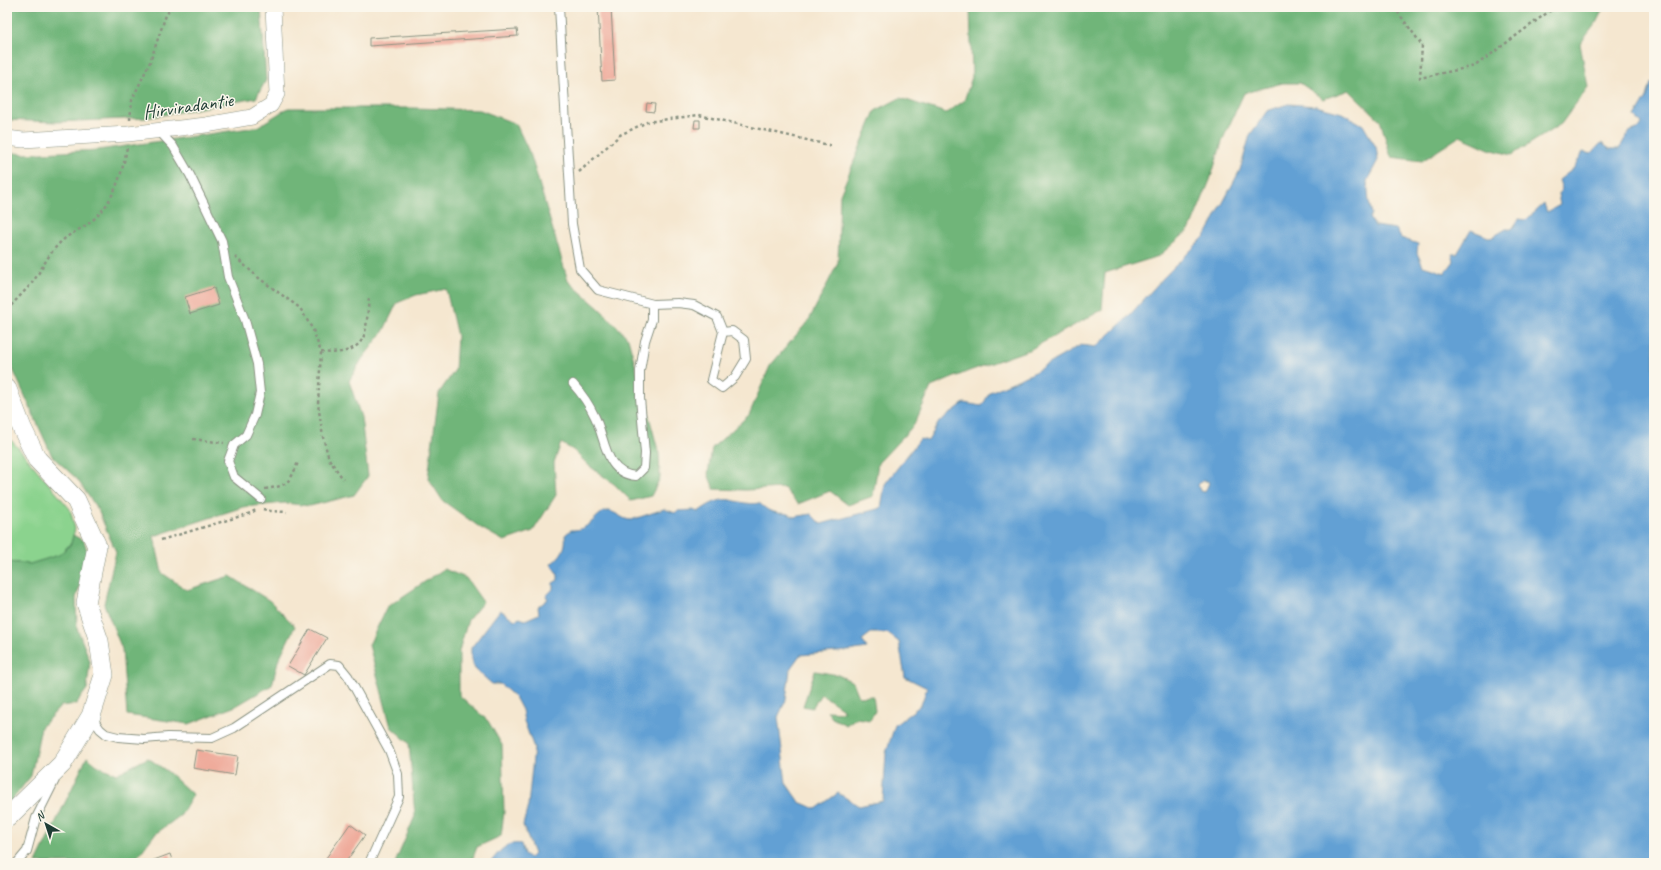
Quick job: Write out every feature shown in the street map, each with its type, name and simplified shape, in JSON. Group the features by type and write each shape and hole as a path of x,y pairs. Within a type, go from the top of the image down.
{"street":[{"name":"Hirviradantie","path":"7,138 23,140 128,134 206,125 252,117 271,105 277,94 273,7"},
{"path":"7,389 22,428 37,459 76,500 96,546 86,603 100,641 104,675 91,716 62,764 7,818"}],"lane":[{"path":"559,7 572,224 580,269 598,290 653,304 678,303 694,305 717,317 723,332 711,380 722,388 735,377 746,359 744,340 732,331 723,332"},
{"path":"159,131 173,146 190,175 222,241 228,277 245,320 257,364 260,393 255,415 246,435 234,445 228,461 234,477 261,499"},
{"path":"573,384 588,401 596,419 611,464 625,475 636,476 644,468 646,453 640,398 640,371 652,320 653,304"},
{"path":"91,716 100,729 106,734 118,737 144,739 168,737 212,738 234,728 330,664 339,665 348,676 389,750 398,774 399,797 369,863"},
{"path":"17,863 27,851 36,818 62,764"}],"path":[{"path":"7,310 32,282 56,246 67,235 94,219 107,204 125,162 132,100 150,62 166,15 172,7"},
{"path":"1394,7 1422,44 1420,78 1475,66 1555,7"},
{"path":"570,181 620,135 647,122 699,115 833,146"},
{"path":"222,241 232,255 300,308 313,330 321,352 318,404 323,437 329,459 343,479"},
{"path":"321,352 335,354 352,349 363,338 369,297"},
{"path":"193,439 216,441 234,445"},
{"path":"250,491 278,487 291,480 298,462"},
{"path":"161,540 251,513 259,507 270,511 287,512"}],"green space":[{"path":"7,7 261,7 266,80 256,98 146,118 56,122 7,120"},
{"path":"970,7 1604,7 1596,23 1580,44 1588,87 1561,124 1512,155 1489,149 1460,136 1422,161 1391,157 1380,120 1349,90 1323,99 1300,83 1283,83 1244,93 1223,139 1210,180 1190,229 1159,256 1105,273 1102,310 1031,349 969,371 931,387 914,425 878,463 873,496 848,505 830,491 798,504 784,488 745,490 714,489 708,474 712,448 749,415 770,366 809,320 838,263 840,195 875,111 900,98 946,113 964,101 972,77"},
{"path":"288,108 413,108 480,110 516,124 531,156 568,281 601,310 628,338 659,454 660,478 651,496 631,501 614,484 588,465 573,450 561,443 554,463 556,495 533,531 504,541 481,528 443,501 428,478 439,393 455,370 457,336 446,289 416,295 397,303 383,332 362,359 349,381 361,417 368,476 354,495 310,506 285,503 243,507 154,536 162,573 187,590 230,576 270,601 295,626 278,661 272,685 236,706 189,724 127,715 122,649 104,604 116,552 98,510 77,479 52,456 7,356 7,152 23,154 98,150 257,127"},
{"path":"7,436 70,509 75,529 71,543 59,555 30,564 7,562"},
{"path":"73,535 84,541 89,557 76,598 77,628 90,661 87,689 76,704 61,706 41,727 31,776 7,806 7,562 30,564 59,555 71,544"},
{"path":"444,569 466,578 483,602 468,620 459,651 459,695 488,721 502,745 504,812 501,836 477,847 471,863 395,863 415,816 409,743 391,727 369,645 387,607"},
{"path":"815,671 838,675 853,682 859,697 873,696 875,711 870,720 856,718 846,725 832,718 827,711 844,712 842,708 821,694 812,708 803,706"},
{"path":"87,757 97,765 116,774 148,758 168,772 193,795 181,815 154,835 139,855 129,863 36,863"}],"water":[{"path":"1654,82 1654,863 490,863 496,855 511,844 521,844 524,854 530,858 534,854 523,825 528,806 534,748 524,721 522,710 515,697 500,684 492,684 475,669 471,660 471,648 500,610 515,620 520,618 525,620 539,614 538,607 548,599 546,596 553,589 553,583 558,580 558,575 551,564 558,558 564,548 565,535 571,530 584,528 603,512 607,511 631,520 664,509 675,513 677,511 693,510 698,512 713,503 722,500 755,504 759,503 770,511 788,514 794,517 811,514 821,524 881,508 885,484 920,439 928,441 939,422 964,403 982,406 990,392 1031,374 1081,345 1096,347 1126,319 1164,277 1206,235 1240,170 1250,135 1267,111 1288,104 1316,106 1342,113 1363,125 1376,147 1378,160 1367,181 1372,214 1369,218 1375,226 1396,229 1401,238 1418,244 1417,253 1423,266 1445,273 1454,261 1452,254 1457,254 1471,230 1491,238 1506,229 1512,229 1519,219 1526,220 1544,204 1547,212 1560,205 1558,194 1562,189 1559,180 1573,169 1583,152 1591,154 1601,143 1610,149 1619,149 1629,132 1640,128 1642,123 1635,117 1647,97 1651,83","holes":["1202,481 1208,481 1209,483 1205,492 1200,491 1198,485","871,633 887,633 899,642 905,677 927,688 921,705 895,725 886,753 883,801 859,806 838,793 816,809 799,802 786,783 778,717 786,700 790,669 800,655 867,648 862,640"]}],"building":[{"path":"598,7 611,7 615,80 602,81"},
{"path":"517,29 518,36 369,46 369,38"},
{"path":"647,103 655,104 654,112 646,111"},
{"path":"695,120 700,120 700,128 694,128"},
{"path":"214,288 219,305 190,314 185,297"},
{"path":"310,629 327,638 304,675 288,666"},
{"path":"196,750 238,756 235,775 193,768"},
{"path":"350,824 365,835 345,863 333,863 326,858"},
{"path":"170,854 173,863 146,863"}]}
